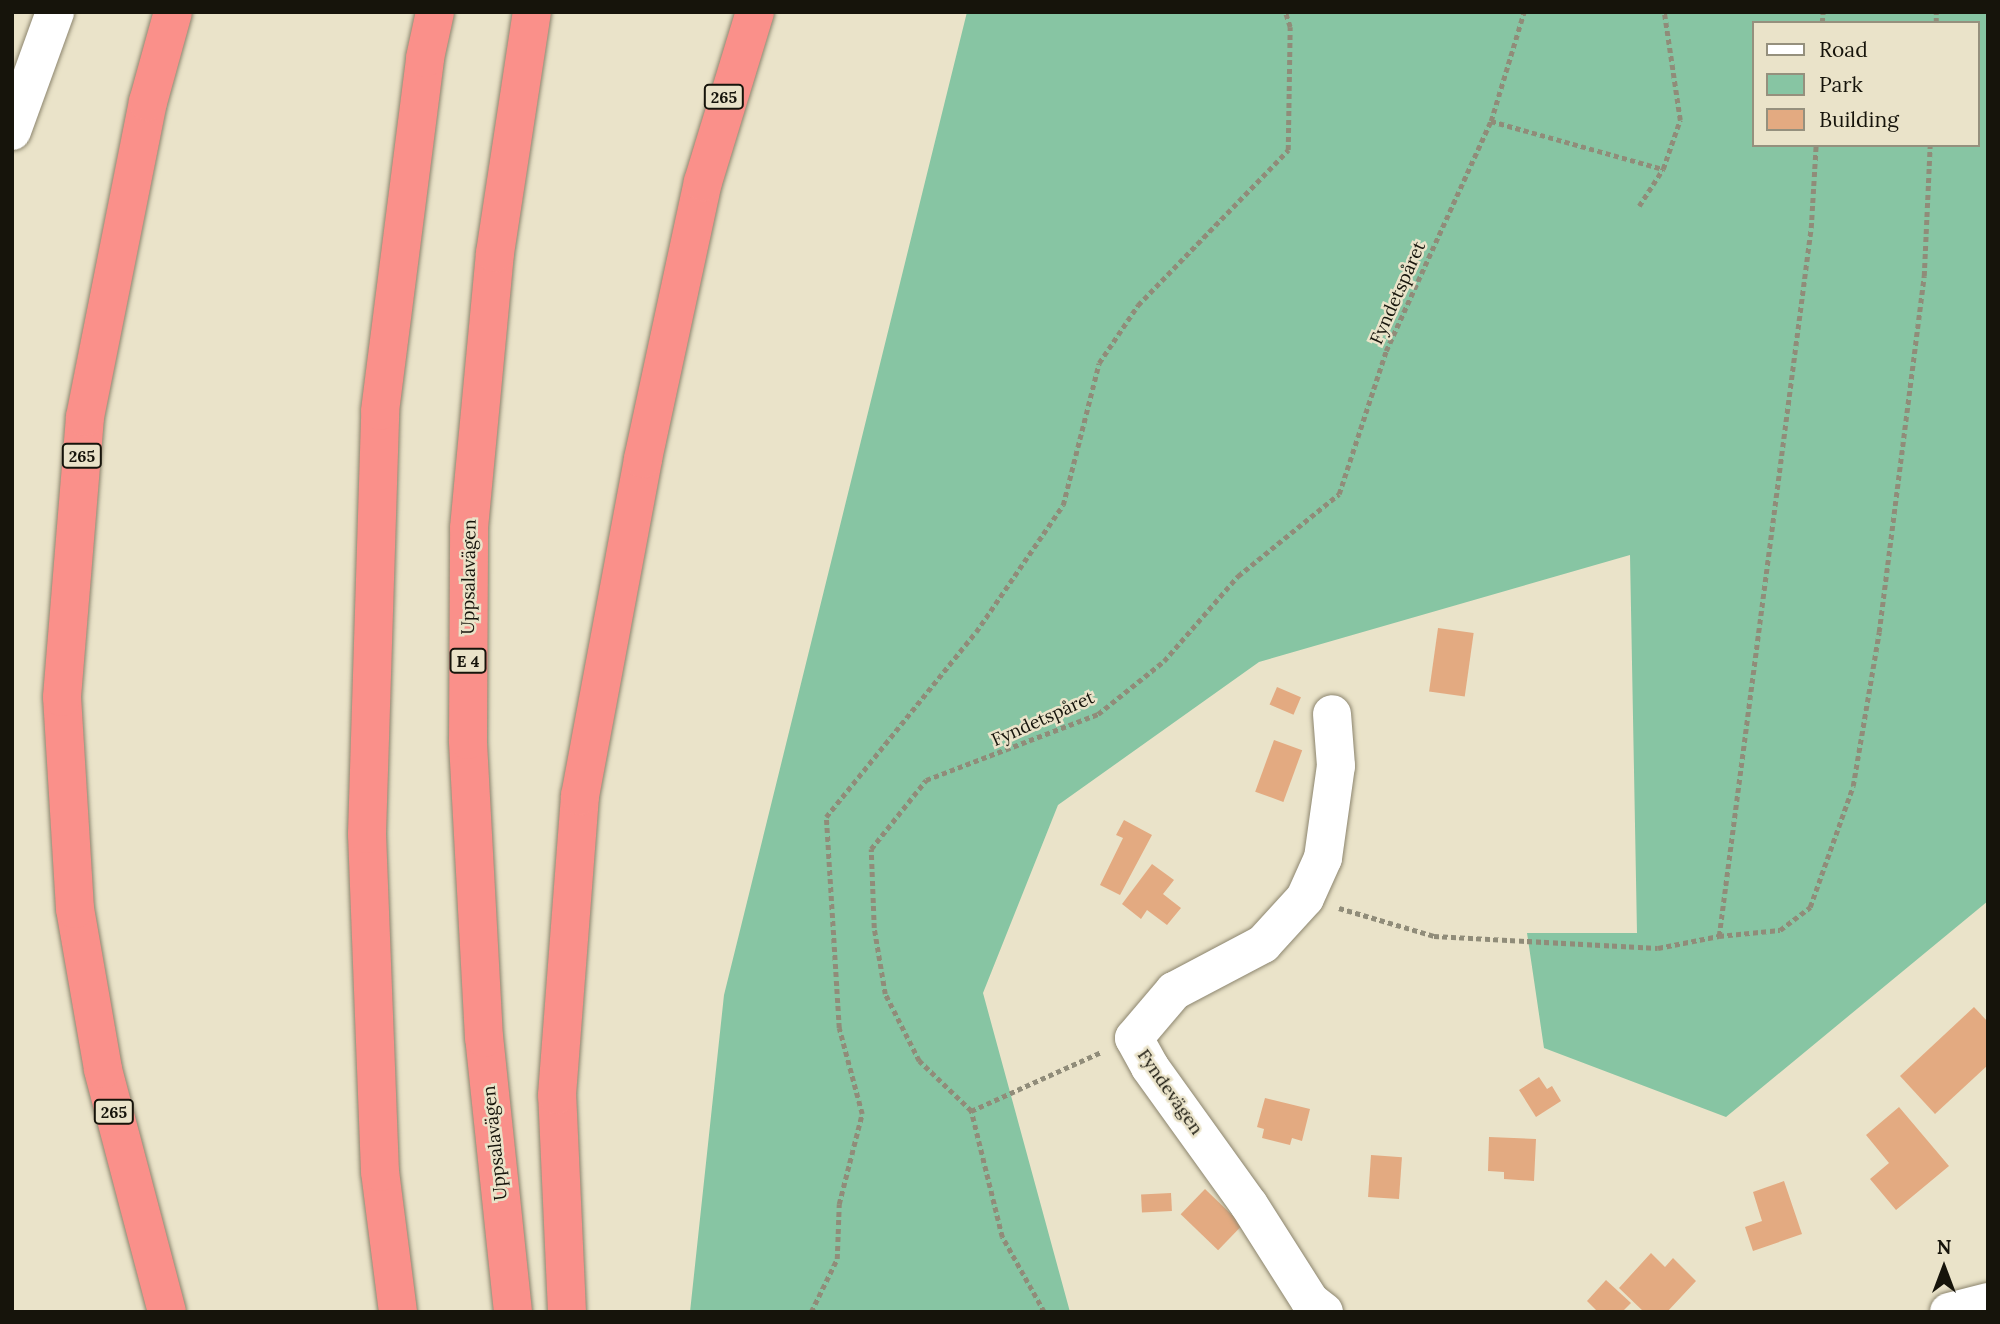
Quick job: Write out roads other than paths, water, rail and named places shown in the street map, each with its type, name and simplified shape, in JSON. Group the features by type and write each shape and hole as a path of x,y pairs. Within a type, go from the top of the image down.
{"highway":[{"name":"265","path":"167,1312 103,1069 75,909 62,697 85,417 148,102 173,12"},
{"path":"398,1312 380,1172 366,834 380,411 425,58 435,12"},
{"name":"Uppsalavägen","path":"513,1312 484,1038 468,740 469,528 495,253 532,12"},
{"name":"265","path":"703,182 744,12"},
{"path":"567,1312 556,1095 580,796 643,459 703,182 755,12"}],"street":[{"path":"12,131 55,12"},
{"name":"Fyndevägen","path":"1324,1312 1310,1301 1249,1205 1150,1067 1134,1038 1174,990 1263,944 1305,898 1323,858 1327,832 1336,766 1332,714"},
{"path":"1949,1312 1988,1302"}]}
